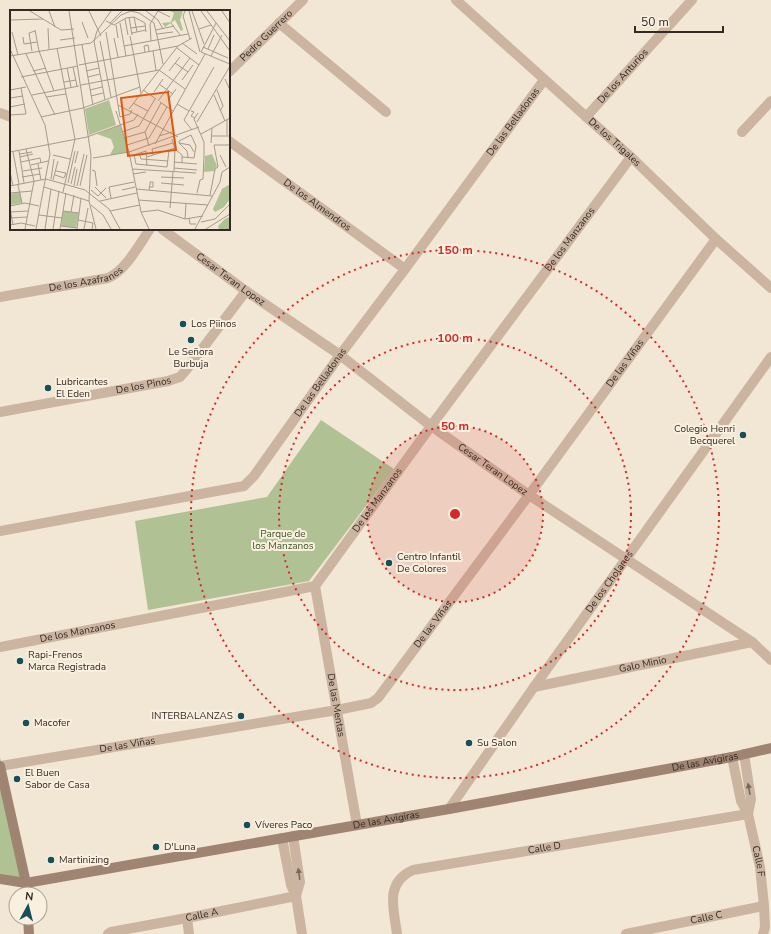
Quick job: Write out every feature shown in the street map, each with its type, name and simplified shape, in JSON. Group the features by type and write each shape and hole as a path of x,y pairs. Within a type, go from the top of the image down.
{"street":[{"name":"Pedro Guerrero","path":"230,71 303,0"},
{"name":"De los Trigales","path":"456,0 631,157 716,239 771,288"},
{"name":"De los Anturios","path":"586,117 692,0"},
{"path":"280,23 386,112"},
{"name":"De las Belladonas","path":"0,530 244,486 254,476 340,355 544,80"},
{"path":"742,132 771,101"},
{"path":"0,113 10,117"},
{"name":"De los Almendros","path":"230,142 405,269"},
{"name":"De los Manzanos","path":"0,647 315,586 431,426 631,157"},
{"name":"De los Azafranes","path":"0,297 114,276 121,271 149,230"},
{"name":"Cesar Teran Lopez","path":"163,230 246,290 340,355 431,426 625,560 752,642 771,660"},
{"name":"De las Viñas","path":"0,766 337,710 371,703 378,698 529,495 716,239"},
{"name":"De los Pinos","path":"0,412 168,382 180,376 187,369 246,290"},
{"name":"De los Cholanes","path":"449,809 673,491 771,356"},
{"name":"De las Mentas","path":"315,586 357,825"},
{"name":"Galo Minio","path":"534,687 752,642"},
{"name":"De las Avigiras","path":"0,879 26,883 449,809 732,757 771,748"},
{"name":"Calle F","path":"744,754 751,799 748,814"},
{"name":"Calle F","path":"732,757 741,801 748,814 760,867 766,932"},
{"path":"0,766 26,883"},
{"name":"Calle D","path":"397,934 393,900 394,888 400,878 413,870 748,814"},
{"path":"293,836 300,882 296,896"},
{"path":"282,838 291,885 296,896 302,934"},
{"path":"760,867 771,865"},
{"name":"Calle A","path":"108,934 111,932 296,896"},
{"name":"Calle C","path":"626,934 661,931 764,906"},
{"path":"187,918 189,934"}],"green space":[{"name":"Parque de los Manzanos","path":"321,420 394,469 309,581 148,610 135,521 267,497"},
{"path":"0,757 26,883 0,879"}],"place":[{"name":"Los Piinos","path":"183,324"},
{"name":"Le Señora Burbuja","path":"191,340"},
{"name":"Lubricantes El Eden","path":"48,388"},
{"name":"Colegio Henri Becquerel","path":"743,435"},
{"name":"Centro Infantil De Colores","path":"389,563"},
{"name":"Rapi-Frenos Marca Registrada","path":"20,661"},
{"name":"INTERBALANZAS","path":"241,716"},
{"name":"Macofer","path":"26,723"},
{"name":"Su Salon","path":"469,743"},
{"name":"El Buen Sabor de Casa","path":"17,779"},
{"name":"Víveres Paco","path":"247,825"},
{"name":"D'Luna","path":"156,847"},
{"name":"Martinizing","path":"51,860"}]}
